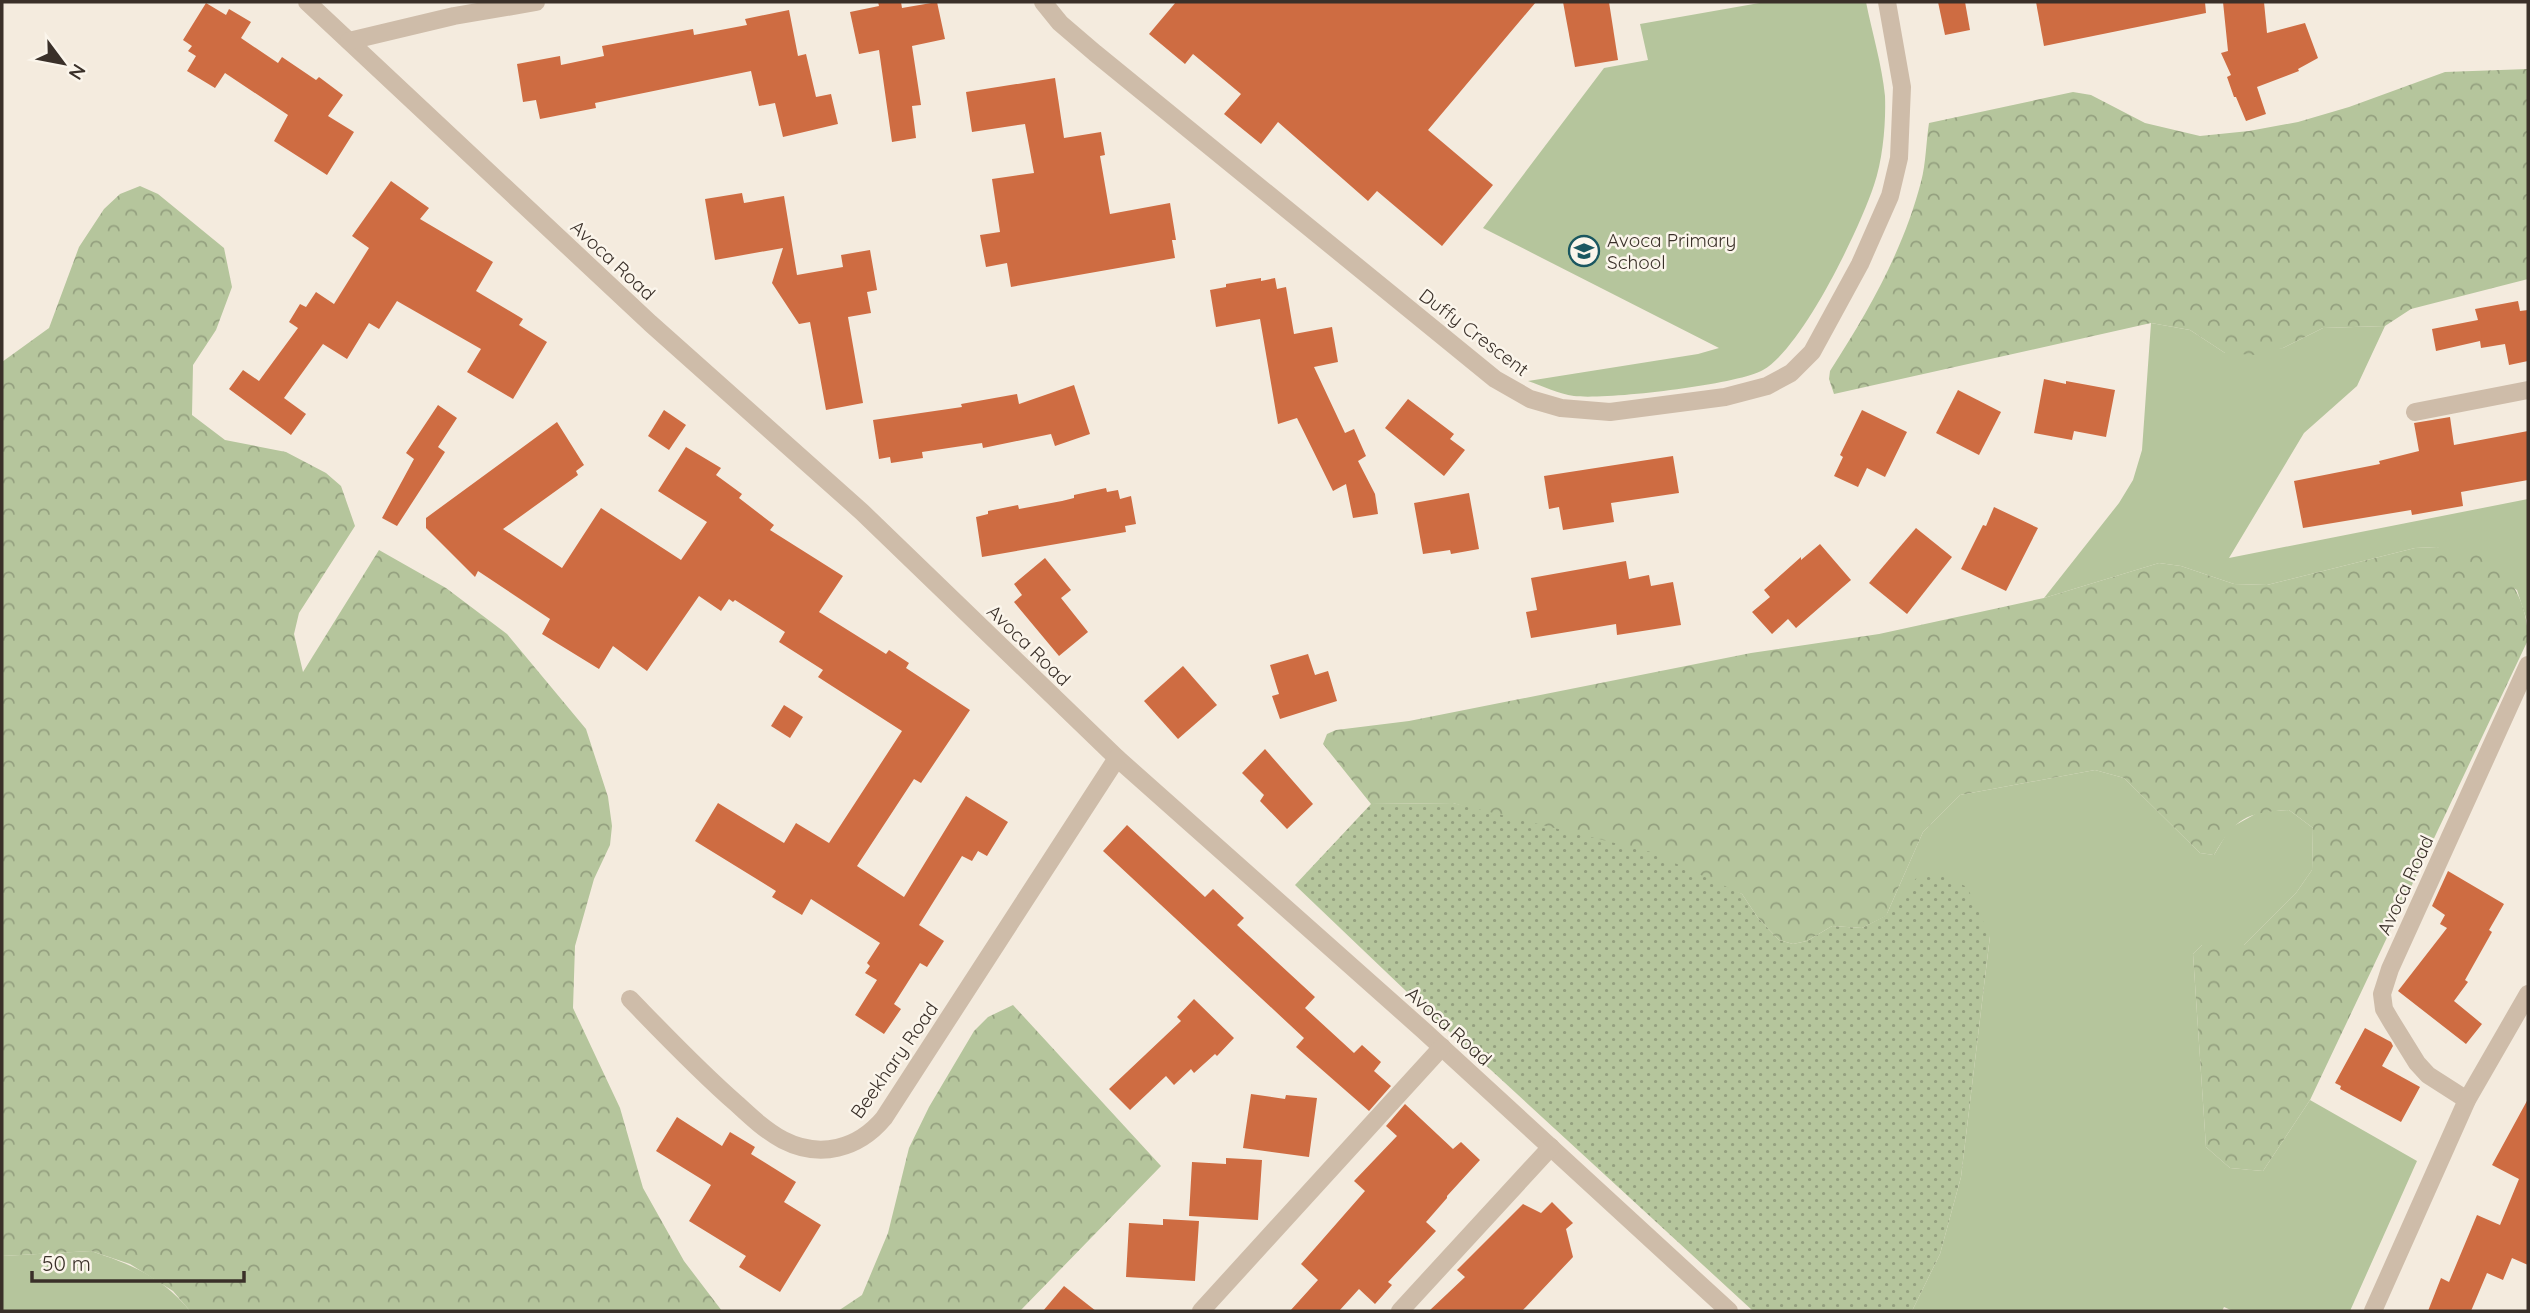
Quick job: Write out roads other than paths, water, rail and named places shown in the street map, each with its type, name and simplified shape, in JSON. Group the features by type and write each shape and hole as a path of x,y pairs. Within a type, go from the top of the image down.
{"street":[{"name":"Avoca Road","path":"307,2 650,323 862,512 1117,758 1442,1047 1729,1311"},
{"path":"349,41 454,16 536,2"},
{"name":"Duffy Crescent","path":"1043,2 1060,23 1095,53 1496,379 1530,399 1550,405 1610,412 1679,405 1767,386 1791,373 1812,352 1860,264 1890,196 1899,158 1902,87 1887,2"},
{"path":"2415,412 2528,390"},
{"name":"Avoca Road","path":"2467,1100 2438,1083 2417,1063 2384,1009 2382,994 2396,956 2528,665"},
{"name":"Beekhary Road","path":"629,999 710,1080 760,1125 783,1140 818,1149 854,1144 868,1135 884,1118 1117,758"},
{"path":"2373,1311 2467,1100 2528,994"},
{"path":"1201,1311 1442,1047"},
{"path":"1400,1311 1551,1147"}],"place":[{"name":"Avoca Primary School","path":"1584,251"}]}
